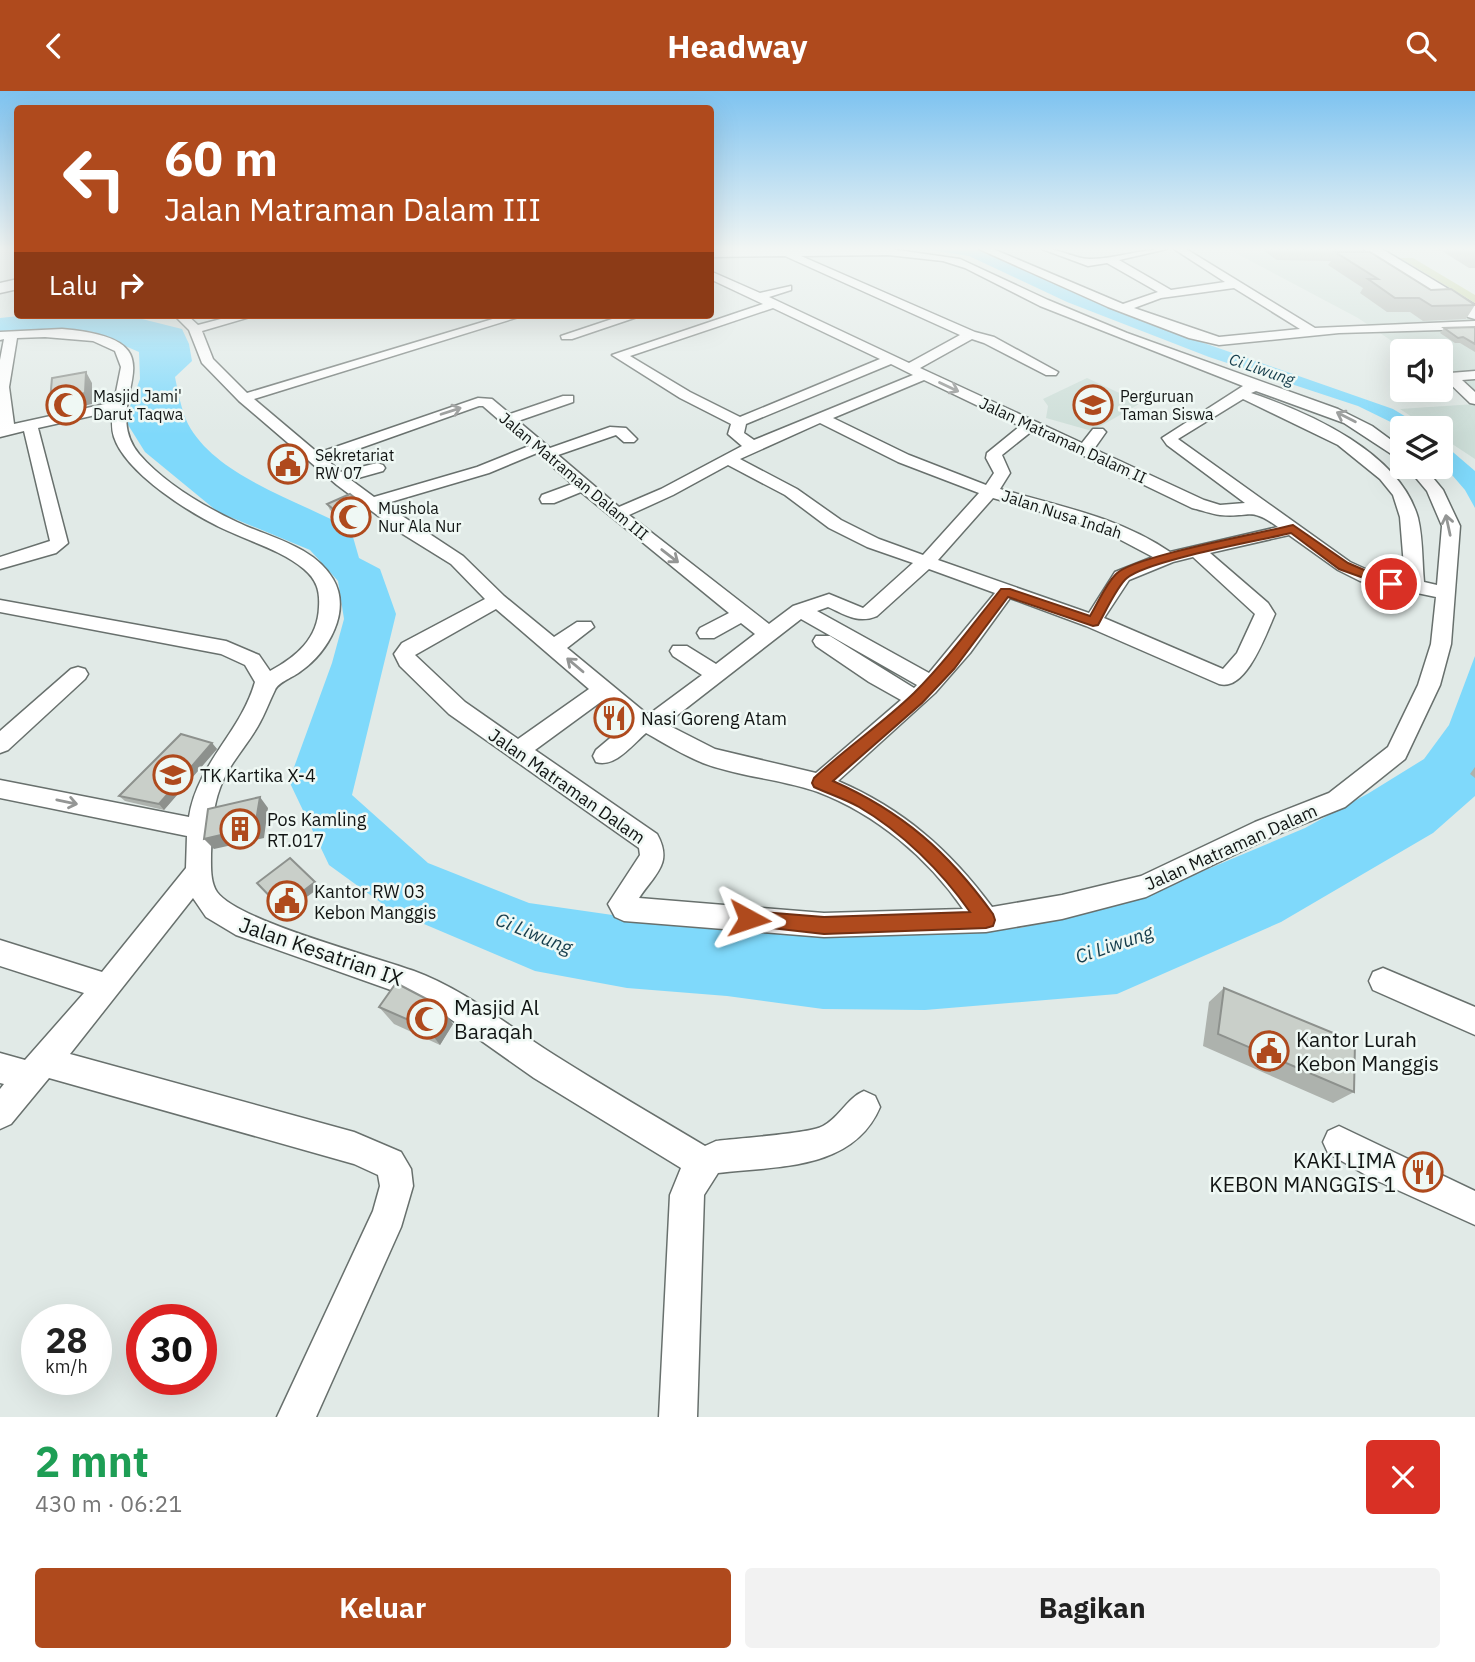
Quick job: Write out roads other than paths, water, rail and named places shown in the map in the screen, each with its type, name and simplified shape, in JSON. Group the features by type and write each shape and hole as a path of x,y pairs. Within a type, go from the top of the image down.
{"street":[{"path":"740,422 685,395 619,355 753,311"},
{"name":"Jalan Matraman Dalam II","path":"789,311 1212,509 1253,507 1267,511"},
{"path":"914,311 970,335 989,340 1051,372"},
{"path":"1066,311 1180,356 1249,390 1366,456 1394,485 1409,515 1415,587"},
{"path":"1131,311 1194,335 1219,341 1312,331 1475,325"},
{"path":"1280,311 1312,331"},
{"path":"184,319 195,329 207,360 244,398 339,478 407,529 457,560 497,600 646,723 709,756 820,783 866,803 925,848 958,881 986,920"},
{"path":"195,329 235,319"},
{"path":"244,398 506,319"},
{"path":"567,336 622,319"},
{"path":"118,405 3,431 1,387 6,335 70,334 99,339 118,347 129,360 128,373 118,405 122,439 139,464 209,515 302,559 327,583 330,611 320,644 293,668 266,682"},
{"path":"909,367 970,335"},
{"path":"1157,367 1180,356"},
{"path":"753,446 736,434 740,422 892,359"},
{"path":"617,514 753,446 924,375"},
{"path":"1475,375 1450,377 1475,400"},
{"path":"1390,447 1360,424 1339,413 1249,390 1170,438 1343,566 1367,577 1447,593"},
{"name":"Jalan Matraman Dalam III","path":"317,458 401,423 473,398 487,402 617,514 768,634"},
{"path":"507,420 568,399"},
{"name":"Jalan Nusa Indah","path":"785,402 884,450 990,491 1111,528 1139,540 1167,558"},
{"path":"0,563 50,549 58,543 30,425"},
{"path":"604,756 646,723 660,718 800,610 829,600 866,614 927,561 990,491 1002,473 996,463 995,453 1030,425"},
{"path":"373,502 615,430 621,431 629,439"},
{"path":"1085,450 1098,432"},
{"path":"728,459 792,492 835,524 864,539 901,555 927,561 1093,621 1222,678 1228,678 1246,656 1265,614 1261,607 1199,552"},
{"path":"339,478 377,468"},
{"name":"Jalan Matraman Dalam","path":"497,600 416,644 404,654 407,661 457,708 648,841 653,850 652,858 621,904 625,909 824,925 986,920 1062,907 1146,886 1264,829 1337,800 1397,753 1429,685 1441,644 1447,593 1451,526 1435,490 1425,479"},
{"path":"548,499 583,485"},
{"path":"1093,621 1122,576 1167,558 1293,529"},
{"path":"820,783 924,692 988,618 1006,591"},
{"path":"0,606 226,648 252,660 266,682 262,702 206,790 201,808 197,873 107,987 0,1113"},
{"path":"800,610 924,692"},
{"path":"707,633 743,613"},
{"path":"554,647 584,627"},
{"path":"823,641 876,677 924,692"},
{"path":"680,651 716,674"},
{"path":"0,744 78,674"},
{"path":"518,751 604,689"},
{"path":"0,789 201,829"},
{"name":"Jalan Kesatrian IX","path":"197,873 205,897 226,918 413,983 459,1008 566,1081 703,1163"},
{"path":"0,953 107,987"},
{"path":"1383,981 1475,1021"},
{"path":"0,1068 38,1070 354,1148 395,1165 397,1180 388,1215 296,1417"},
{"path":"683,1415 687,1195 693,1178 703,1163 716,1157 797,1148 836,1138 851,1125 864,1107"},
{"path":"1339,1142 1382,1166 1475,1208"}],"water":[{"name":"Ci Liwung","path":"1090,311 1121,311 1161,328 1393,409 1405,416 1390,416 1390,422 1358,406 1209,357"},
{"name":"Ci Liwung","path":"0,318 142,319 182,329 189,344 192,361 175,377 188,424 201,443 219,459 261,486 351,530 359,558 380,569 396,614 352,795 428,863 529,903 696,927 908,932 1020,928 1127,903 1305,828 1424,759 1449,725 1475,656 1475,796 1433,833 1281,922 1117,994 925,1010 823,1009 727,996 627,988 535,971 391,910 329,865 289,781 332,663 344,619 338,581 310,550 218,512 145,452 125,420 140,379 139,352 93,332 64,329 0,332"},
{"path":"1453,452 1475,471 1475,508 1453,476"}],"place":[{"name":"Masjid Jami' Darut Taqwa","path":"66,405"},
{"name":"Perguruan Taman Siswa","path":"1093,405"},
{"name":"Sekretariat RW 07","path":"288,464"},
{"name":"Mushola Nur Ala Nur","path":"351,517"},
{"name":"Nasi Goreng Atam","path":"614,718"},
{"name":"TK Kartika X-4","path":"173,775"},
{"name":"Pos Kamling RT.017","path":"240,829"},
{"name":"Kantor RW 03 Kebon Manggis","path":"287,901"},
{"name":"Masjid Al Baraqah","path":"427,1019"},
{"name":"Kantor Lurah Kebon Manggis","path":"1269,1051"},
{"name":"KAKI LIMA KEBON MANGGIS 1","path":"1423,1172"}]}
